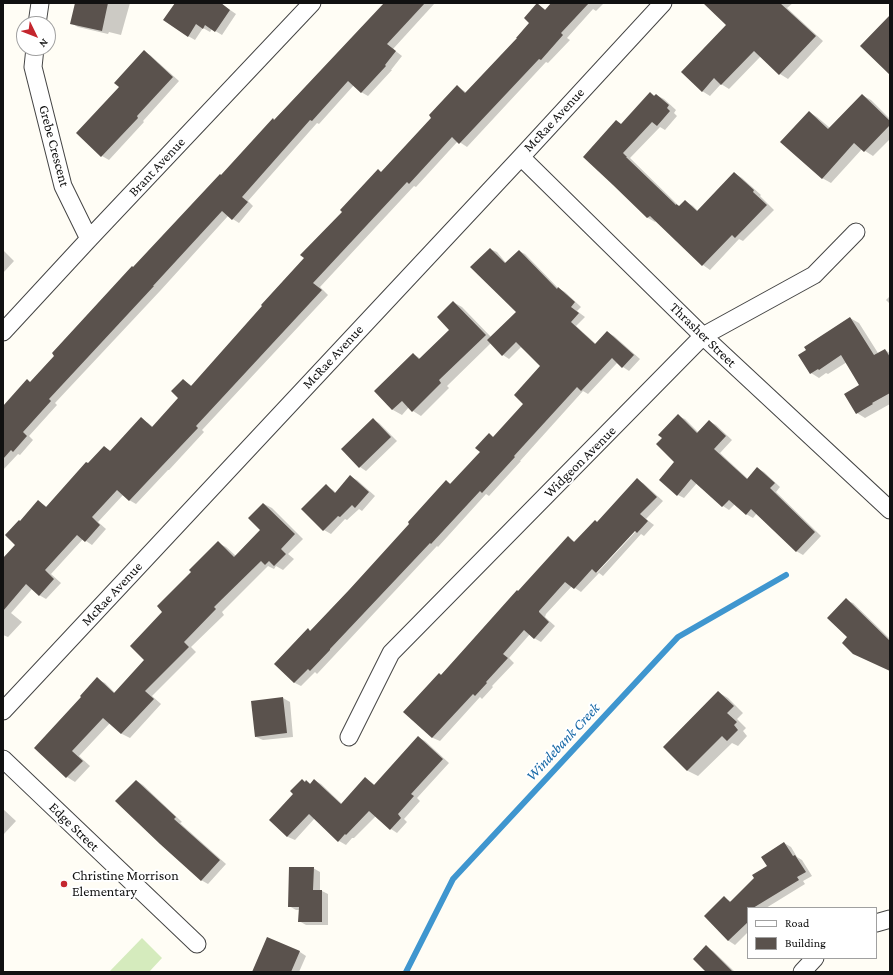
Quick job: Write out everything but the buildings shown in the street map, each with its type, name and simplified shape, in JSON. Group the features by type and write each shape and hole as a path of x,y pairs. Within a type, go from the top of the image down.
{"street":[{"path":"38,16 40,3"},
{"name":"Brant Avenue","path":"3,332 312,3"},
{"name":"McRae Avenue","path":"3,711 663,3"},
{"name":"Grebe Crescent","path":"34,56 33,67 63,186 89,239"},
{"name":"Thrasher Street","path":"520,157 703,336 890,510"},
{"name":"Widgeon Avenue","path":"349,736 391,653 703,336 814,275 856,232"},
{"name":"Edge Street","path":"3,759 197,944"},
{"path":"877,923 890,919"},
{"path":"802,972 814,959"}],"green space":[{"path":"142,938 162,958 149,972 109,972"}],"waterway":[{"name":"Windebank Creek","path":"406,972 453,879 678,637 786,575"}],"place":[{"name":"Christine Morrison Elementary","path":"64,884"}]}
